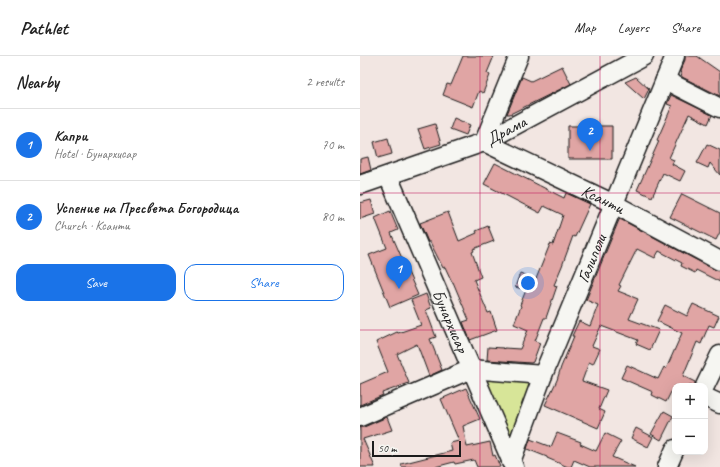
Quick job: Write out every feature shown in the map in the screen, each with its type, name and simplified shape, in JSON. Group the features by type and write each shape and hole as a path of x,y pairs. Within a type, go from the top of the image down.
{"street":[{"path":"484,142 519,56"},
{"name":"Драма","path":"360,185 484,142 644,56"},
{"name":"Галиполи","path":"513,464 543,375 675,56"},
{"path":"665,80 720,108"},
{"name":"Ксанти","path":"484,142 614,204 720,261"},
{"name":"Бунархисар","path":"388,176 513,464"},
{"path":"706,383 720,355"},
{"path":"360,417 472,369 543,375"},
{"path":"708,398 720,404"},
{"path":"667,467 672,455"}],"green space":[{"path":"471,369 543,375 511,462"}],"building":[{"path":"463,56 494,56 487,73 490,75 483,93 479,91 473,107 443,95 447,84 451,85"},
{"path":"685,56 697,56 720,72 720,96 682,77 680,71 685,60"},
{"path":"562,66 571,84 510,114 507,114 522,77 531,81"},
{"path":"636,77 649,89 644,99 625,82"},
{"path":"671,95 712,115 708,124 689,114 669,158 674,160 672,164 685,171 680,181 663,173 652,197 637,190 659,141 657,140 672,106 667,104"},
{"path":"454,118 470,125 466,135 450,129"},
{"path":"435,124 441,144 425,149 418,129"},
{"path":"568,126 612,126 612,159 568,159"},
{"path":"388,138 392,154 378,158 374,142"},
{"path":"707,144 720,150 720,175 710,163 708,168 697,163"},
{"path":"368,157 371,170 360,174 360,159"},
{"path":"495,163 564,198 566,193 590,204 575,237 573,236 554,285 557,286 546,318 544,318 535,341 540,343 533,362 531,363 487,360 488,347 520,349 528,330 514,324 526,290 515,287 520,273 536,279 550,244 553,245 563,215 544,206 540,213 484,184"},
{"path":"682,194 720,213 720,232 716,240 670,217"},
{"path":"371,200 375,214 360,219 360,203"},
{"path":"390,211 398,230 391,233 418,295 390,307 369,255 387,248 375,218"},
{"path":"448,212 459,241 488,226 494,241 473,249 474,251 472,252 481,277 474,280 488,313 491,312 497,330 470,340 463,322 469,320 453,282 445,267 443,268 430,242 428,242 420,223"},
{"path":"620,219 715,270 720,271 720,282 696,270 695,273 681,266 682,263 659,251 655,258 637,249 619,285 621,286 618,291 638,299 629,319 659,330 650,350 636,344 638,340 601,326 592,346 600,349 593,364 589,362 582,381 607,390 599,409 605,412 598,428 545,405 557,380 574,336 572,336 579,321 590,326 598,305 586,300"},
{"path":"426,294 431,308 426,310 436,337 430,339 442,370 429,376 417,344 397,354 409,383 382,393 383,395 360,405 360,384 388,372 376,342 397,332 398,333 421,325 411,300"},
{"path":"693,304 719,316 714,327 709,325 701,344 697,342 683,376 695,383 672,383 672,390 666,402 652,395 653,392 621,378 627,365 658,379 664,367 666,369 682,333 657,321 665,305 687,316"},
{"path":"466,388 480,419 463,426 467,447 490,442 493,456 495,455 500,467 477,467 474,460 455,464 454,462 435,467 402,467 401,464 452,451 450,443 459,441 441,399"},
{"path":"664,411 672,415 661,440 651,434"},
{"path":"387,417 392,430 363,439 375,467 360,467 360,427 364,427"},
{"path":"636,428 653,437 648,447 631,438"},
{"path":"557,433 581,442 580,444 596,451 605,433 621,441 612,457 635,467 590,467 574,460 571,467 568,467 527,449 530,439 551,447"}],"place":[{"name":"Успение на Пресвета Богородица","path":"590,151"},
{"name":"Капри","path":"399,289"}]}
